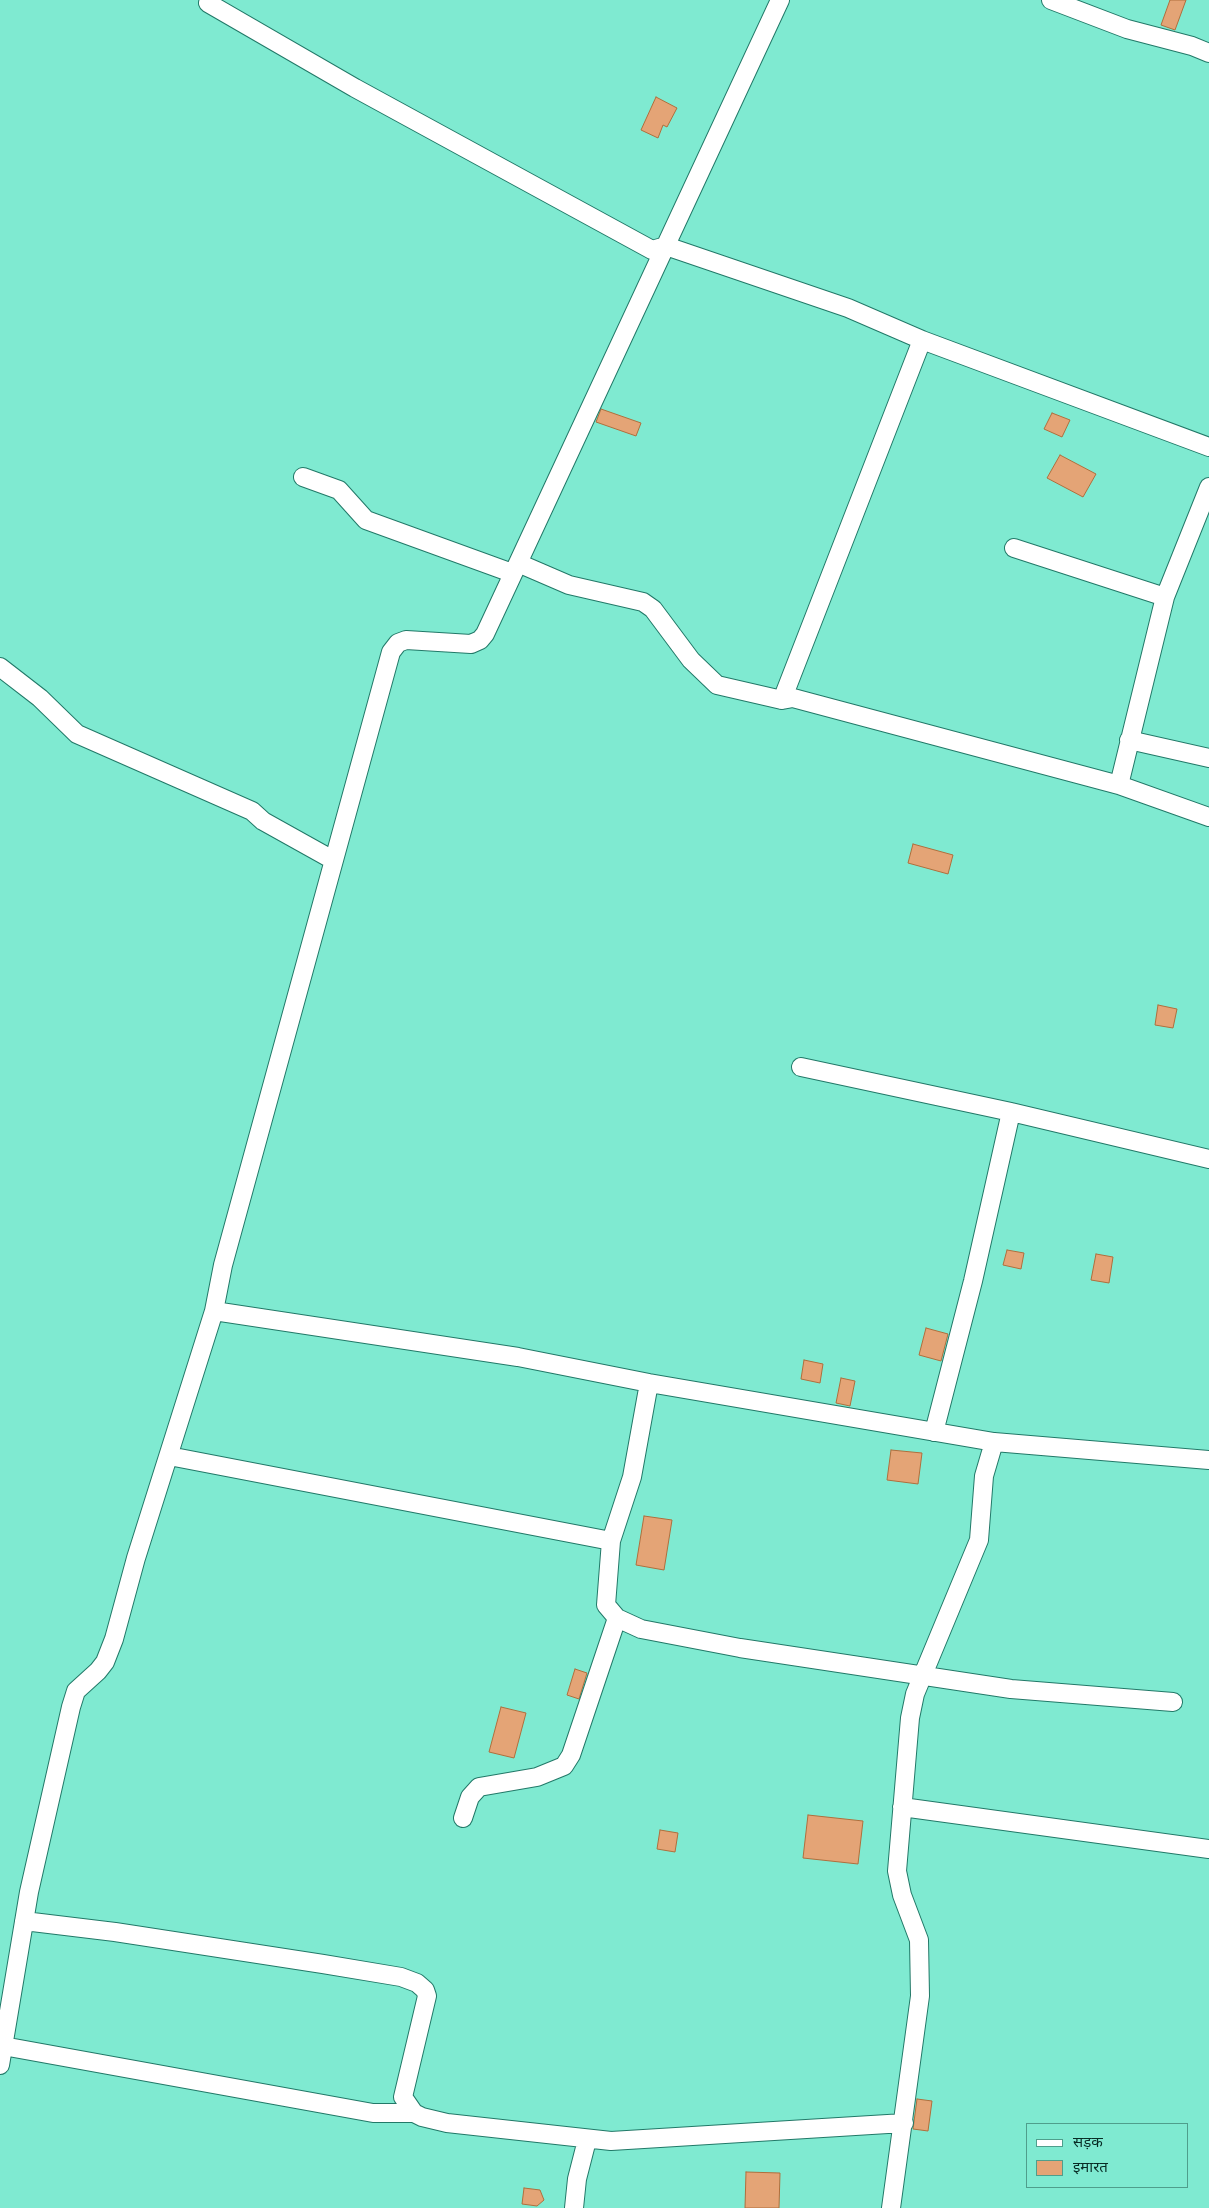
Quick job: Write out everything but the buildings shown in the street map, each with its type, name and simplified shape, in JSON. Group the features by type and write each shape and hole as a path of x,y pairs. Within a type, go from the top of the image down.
{"street":[{"path":"0,2065 24,1921 71,1706 76,1691 98,1671 109,1652 136,1558 214,1311 226,1256 391,652 398,644 406,640 416,639 457,645 470,644 480,640 485,634 780,0"},
{"path":"1052,0 1128,29 1192,46 1209,53"},
{"path":"208,3 631,241 652,250 666,246 848,308 922,340 1209,447"},
{"path":"782,700 922,340"},
{"path":"303,477 339,490 366,520 569,585 643,602 653,609 690,660 717,685 782,700 793,698 1119,785 1209,817"},
{"path":"1119,785 1165,597 1209,487"},
{"path":"1014,548 1165,597"},
{"path":"0,667 40,698 77,734 252,811 262,820 334,860"},
{"path":"1129,740 1209,758"},
{"path":"801,1067 1011,1112 1209,1159"},
{"path":"934,1432 973,1282 1011,1112"},
{"path":"214,1311 518,1357 649,1383 994,1442 1209,1460"},
{"path":"649,1383 632,1477 611,1541 606,1605 617,1618 627,1624 649,1631 740,1648 1011,1689 1173,1702"},
{"path":"891,2208 920,1996 921,1953 913,1920 902,1895 897,1871 910,1718 922,1675 979,1540 984,1476 994,1442"},
{"path":"169,1456 611,1541"},
{"path":"463,1818 470,1797 479,1787 537,1777 564,1766 571,1755 617,1618"},
{"path":"902,1807 1209,1849"},
{"path":"24,1921 115,1932 332,1966 401,1977 416,1983 425,1990 427,1996 403,2097 414,2113"},
{"path":"3,2046 374,2113 414,2113 422,2117 447,2123 587,2140 611,2141 904,2123"},
{"path":"574,2208 577,2179 587,2140"}]}
